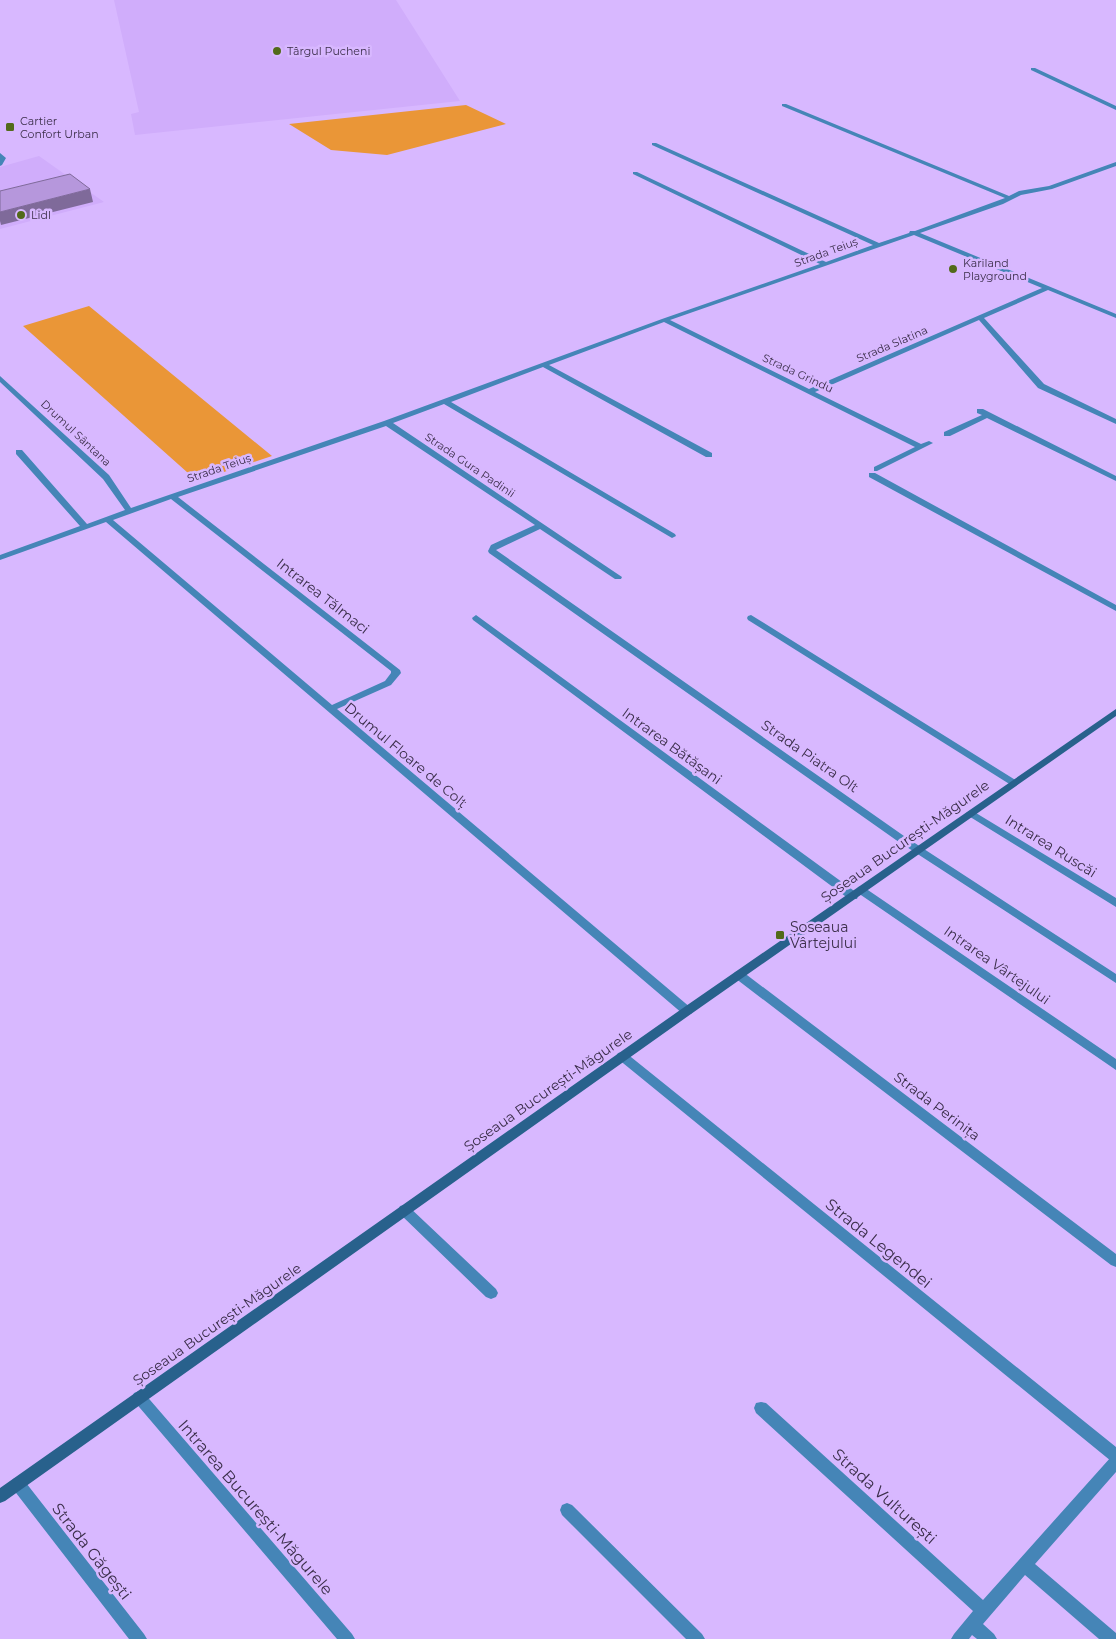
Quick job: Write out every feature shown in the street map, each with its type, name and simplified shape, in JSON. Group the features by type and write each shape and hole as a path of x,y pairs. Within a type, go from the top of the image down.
{"main road":[{"name":"Șoseaua București-Măgurele","path":"0,1496 622,1056 1116,712"}],"street":[{"path":"1033,69 1116,108"},
{"path":"784,105 1009,198"},
{"path":"654,144 878,245"},
{"path":"0,154 3,158 0,164"},
{"name":"Strada Teiuș","path":"0,558 129,511 446,402 664,320 826,264 1022,192 1050,188 1116,164"},
{"path":"635,173 826,264"},
{"path":"912,232 1116,316"},
{"name":"Strada Slatina","path":"811,391 1047,288"},
{"path":"981,318 1041,386 1116,422"},
{"name":"Strada Grindu","path":"664,320 925,445 874,472 1116,608"},
{"path":"544,365 709,455"},
{"name":"Drumul Sântana","path":"0,378 106,477 129,511"},
{"path":"446,402 672,536"},
{"path":"947,434 984,413 1116,478"},
{"name":"Strada Gura Padinii","path":"386,423 618,576"},
{"path":"19,452 86,528"},
{"name":"Intrarea Tălmaci","path":"172,496 395,670 396,674 388,682 330,709"},
{"name":"Drumul Floare de Colț","path":"108,520 687,1011"},
{"name":"Strada Piatra Olt","path":"541,525 492,549 918,850 1116,979"},
{"path":"1025,551 1116,600"},
{"name":"Intrarea Bătășani","path":"476,618 857,893"},
{"path":"751,618 1014,783"},
{"name":"Intrarea Ruscăi","path":"971,813 1116,903"},
{"name":"Intrarea Vârtejului","path":"857,893 1116,1065"},
{"name":"Strada Perinița","path":"739,975 1116,1261"},
{"name":"Strada Legendei","path":"622,1056 1116,1456"},
{"path":"404,1210 491,1293"},
{"name":"Intrarea București-Măgurele","path":"139,1397 346,1639"},
{"name":"Strada Vulturești","path":"761,1408 984,1611"},
{"path":"959,1639 1026,1566 1116,1462"},
{"name":"Strada Găgești","path":"18,1484 139,1639"},
{"path":"567,1510 697,1639"},
{"path":"1026,1566 1110,1639"},
{"path":"972,1625 989,1639"}],"shaded area":[{"name":"Târgul Pucheni","path":"114,0 396,0 460,101 135,135 131,114 139,112"},
{"path":"466,105 506,124 387,155 331,150 289,124"},
{"path":"39,156 104,202 0,229 0,167"},
{"path":"89,306 272,456 197,481 23,326"}],"building":[{"path":"70,174 90,189 0,212 0,191"}],"place":[{"name":"Târgul Pucheni","path":"277,51"},
{"name":"Cartier Confort Urban","path":"10,127"},
{"name":"Lidl","path":"21,215"},
{"name":"Kariland Playground","path":"953,269"},
{"name":"Șoseaua Vârtejului","path":"780,935"}]}
